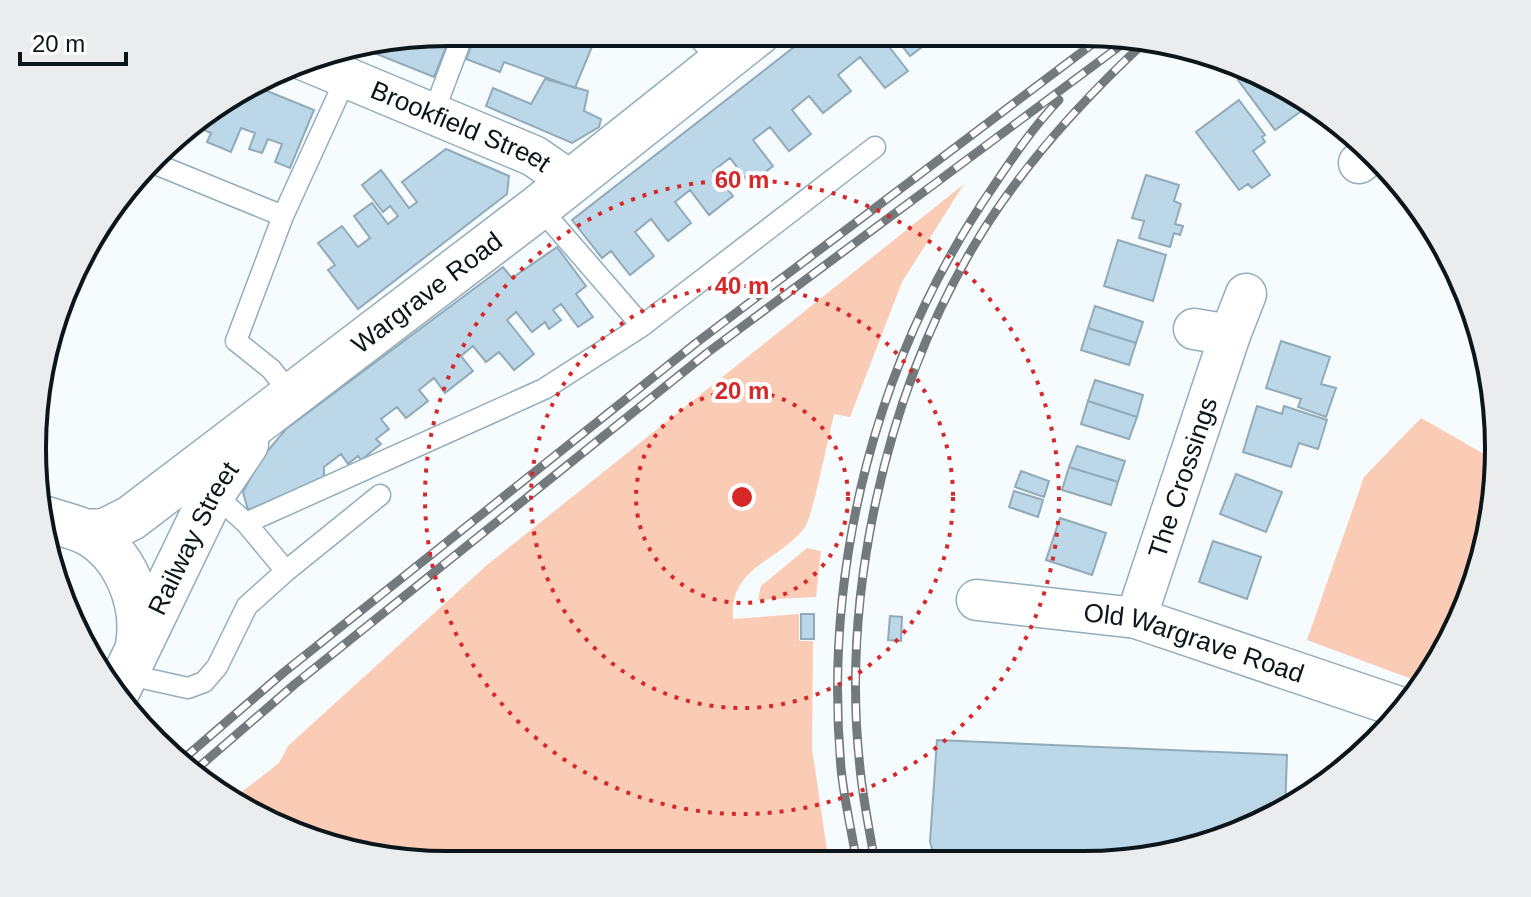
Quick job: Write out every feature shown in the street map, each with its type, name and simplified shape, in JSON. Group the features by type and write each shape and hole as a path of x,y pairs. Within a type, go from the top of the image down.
{"street":[{"name":"Wargrave Road","path":"86,532 105,531 131,518 290,393 555,194 724,46"},
{"name":"Brookfield Street","path":"320,67 534,156 555,194"},
{"name":"The Crossings","path":"1136,618 1212,332 1246,294"},
{"name":"Railway Street","path":"126,673 213,493 241,450 290,393"},
{"path":"53,521 86,532 113,556 133,587 142,622 126,673"},
{"name":"Old Wargrave Road","path":"977,600 1136,618 1393,705"}],"lane":[{"path":"433,114 459,46"},
{"path":"290,393 271,369 236,341 283,216 346,78"},
{"path":"246,523 544,389 642,326 875,147"},
{"path":"162,167 283,216"},
{"path":"555,194 642,326"},
{"path":"213,493 246,523 286,571"},
{"path":"126,673 188,688 204,682 217,667 247,606 380,495"}],"shaded area":[{"path":"964,184 902,282 850,417 834,414 805,527 747,576 734,601 733,619 799,614 799,641 813,641 812,748 827,851 448,851 396,848 319,830 240,793 279,763 288,746 487,565"},
{"path":"1421,418 1485,454 1482,501 1464,578 1443,627 1412,679 1307,640 1364,477"},
{"path":"807,548 821,551 816,597 758,600 761,586"}],"building":[{"path":"446,46 434,77 374,53"},
{"path":"471,46 592,46 575,88 504,62 500,72 466,59"},
{"path":"795,46 888,46 908,71 885,88 860,57 838,75 851,91 823,113 809,96 792,110 811,134 789,151 770,127 753,140 773,166 750,184 730,158 713,171 733,196 709,215 690,190 675,202 691,223 668,241 651,219 635,232 654,256 630,275 611,251 602,258 572,220"},
{"path":"902,46 923,46 910,56"},
{"path":"545,79 588,91 584,111 601,119 599,127 572,143 486,106 493,88 531,104"},
{"path":"1238,80 1261,88 1301,111 1275,130"},
{"path":"266,90 314,110 290,168 275,162 282,144 268,139 262,153 249,149 255,133 241,128 231,152 207,142 211,133 203,129"},
{"path":"1239,100 1265,135 1262,137 1265,142 1253,151 1270,175 1252,188 1248,184 1239,190 1196,132"},
{"path":"446,149 509,176 507,194 358,309 328,270 335,265 318,243 342,226 358,247 370,238 354,216 372,203 388,224 398,216 390,206 383,212 362,185 381,170 409,208 417,202 402,182"},
{"path":"1146,175 1179,185 1174,201 1181,204 1175,224 1183,226 1180,235 1174,233 1170,247 1139,238 1144,221 1132,218"},
{"path":"1118,240 1166,255 1153,301 1104,286"},
{"path":"557,247 586,286 576,294 593,317 578,327 561,304 553,310 561,320 549,329 545,322 532,332 516,312 507,320 534,354 514,370 499,352 486,362 473,346 461,356 473,371 445,393 434,378 419,390 428,401 406,418 397,407 381,419 389,429 376,439 381,444 361,460 358,456 348,464 341,454 324,467 324,479 248,510 243,492 260,460 286,429 503,267 512,278"},
{"path":"1095,306 1143,322 1136,343 1088,328"},
{"path":"1088,328 1136,343 1129,365 1081,350"},
{"path":"1281,341 1330,357 1321,384 1336,388 1326,417 1298,407 1301,399 1266,388"},
{"path":"1095,380 1143,395 1137,417 1088,401"},
{"path":"1088,401 1137,417 1129,439 1081,424"},
{"path":"1257,406 1282,414 1284,406 1327,420 1318,449 1299,443 1291,467 1243,452"},
{"path":"1077,446 1125,461 1118,482 1069,467"},
{"path":"1069,467 1118,482 1111,505 1062,490"},
{"path":"1021,471 1049,481 1044,497 1015,487"},
{"path":"1236,474 1282,492 1266,532 1220,514"},
{"path":"1014,491 1043,500 1038,517 1009,507"},
{"path":"1060,518 1106,533 1092,575 1046,560"},
{"path":"1213,541 1261,557 1247,599 1199,582"},
{"path":"801,614 814,614 814,639 801,639"},
{"path":"890,616 902,617 901,641 888,640"},
{"path":"937,740 1287,755 1286,796 1237,820 1187,837 1135,848 1082,851 933,851 930,842"}],"railway":[{"path":"188,755 283,673 696,343 1089,46"},
{"path":"200,766 295,684 707,353 1118,48"},
{"path":"873,851 860,768 856,702 857,635 864,567 876,500 893,433 941,307 990,220 1052,138 1137,49"},
{"path":"855,851 842,780 838,691 841,614 851,539 867,464 889,391 918,320 952,252 1016,153 1059,100"}]}
